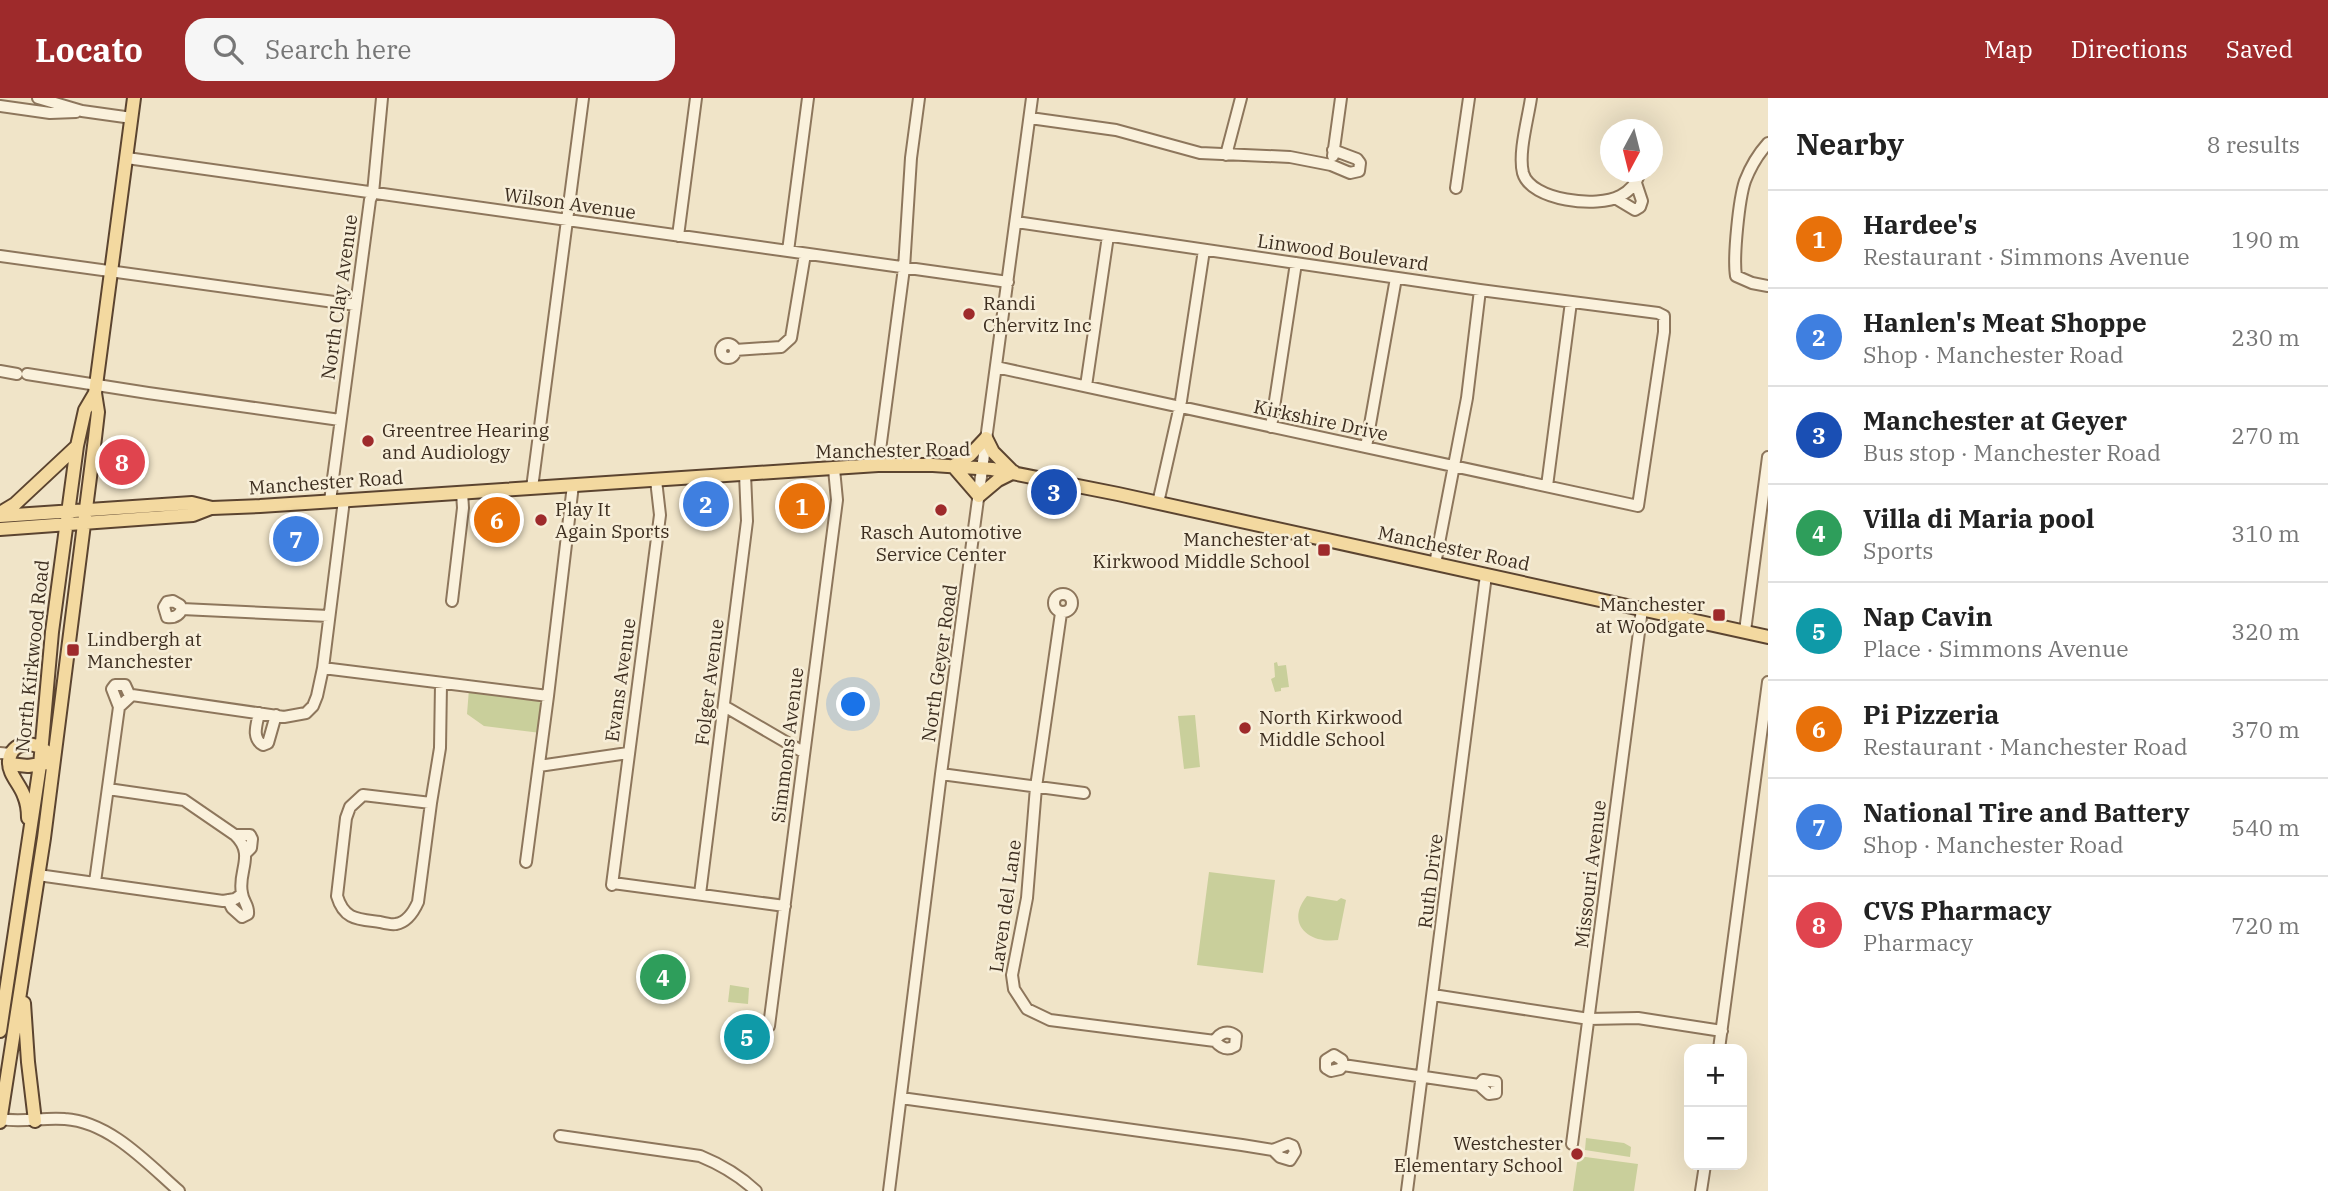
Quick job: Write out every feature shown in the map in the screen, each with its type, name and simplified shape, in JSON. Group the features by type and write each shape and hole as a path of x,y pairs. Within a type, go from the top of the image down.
{"main road":[{"name":"North Kirkwood Road","path":"23,973 54,761 98,412 95,389 134,98"},
{"name":"North Kirkwood Road","path":"0,1031 40,765 49,657 77,446 85,410 95,389"},
{"path":"986,438 993,452 1014,472 998,480 979,496 953,466 970,455 986,438"},
{"path":"0,514 15,504 77,446"},
{"name":"Manchester Road","path":"0,529 192,503 212,508 878,465 953,466 1014,472 1768,637"},
{"name":"Manchester Road","path":"0,514 67,518"},
{"path":"22,744 36,744 54,761 28,766 5,758 22,744"},
{"path":"5,758 24,796 30,835"},
{"path":"0,1120 23,973"},
{"path":"23,973 26,1036 35,1121"}],"street":[{"path":"38,98 82,111 132,118"},
{"name":"North Clay Avenue","path":"330,501 373,193 382,98"},
{"path":"531,488 583,98"},
{"path":"678,236 696,98"},
{"path":"788,251 808,98"},
{"path":"878,465 904,268 911,158 919,98"},
{"name":"North Geyer Road","path":"889,1191 941,774 1032,98"},
{"path":"1227,155 1241,98"},
{"path":"1331,165 1341,98"},
{"path":"1456,188 1469,98"},
{"path":"1531,98 1522,155 1523,173 1529,184 1542,194 1571,201 1615,198 1633,182"},
{"path":"0,106 50,113 82,111"},
{"path":"1030,118 1116,130 1200,153 1290,157 1331,165 1354,173 1360,167 1357,159 1334,150"},
{"path":"1768,143 1744,183 1734,261 1736,276 1768,286"},
{"name":"Wilson Avenue","path":"127,158 1008,282"},
{"path":"1615,198 1631,209 1640,208 1642,201 1639,182"},
{"name":"Linwood Boulevard","path":"1016,222 1480,290 1652,312 1664,316 1664,337 1638,506"},
{"path":"1086,386 1108,236"},
{"path":"1158,503 1178,407 1204,250"},
{"path":"735,350 781,346 791,338 805,254"},
{"path":"0,256 356,306"},
{"path":"1271,427 1296,263"},
{"path":"1366,447 1396,278"},
{"path":"1435,564 1467,398 1480,290"},
{"path":"1547,486 1571,302"},
{"name":"Kirkshire Drive","path":"996,367 1638,506"},
{"path":"0,371 95,389 340,420"},
{"path":"1745,632 1768,457"},
{"name":"Simmons Avenue","path":"768,1026 837,500 834,469"},
{"name":"Folger Avenue","path":"700,894 747,521 745,474"},
{"name":"Evans Avenue","path":"656,480 660,515 612,884 700,894"},
{"path":"526,862 573,485"},
{"path":"452,601 463,508 461,492"},
{"path":"130,696 276,715 296,716 306,713 313,706 323,668 344,500"},
{"name":"Ruth Drive","path":"1407,1191 1486,575"},
{"path":"182,609 329,616"},
{"name":"Missouri Avenue","path":"1572,1144 1642,609"},
{"name":"Laven del Lane","path":"1060,613 1036,787 1027,898 1012,982 1018,998 1027,1009 1050,1020 1216,1041"},
{"path":"323,668 548,696"},
{"path":"1720,1044 1768,682"},
{"path":"431,803 363,795 350,807 346,818 337,896 345,913 354,918 395,925 414,912 418,902 440,748 440,684"},
{"path":"95,882 120,707 112,689 115,685 125,685 130,696"},
{"path":"120,707 130,696"},
{"path":"724,706 803,752"},
{"path":"259,713 255,736 263,745 268,743 271,737 276,715"},
{"path":"539,766 628,753"},
{"path":"941,774 1084,793"},
{"path":"108,789 184,800 235,835 241,841 245,854 242,894 248,907 247,915 242,917 237,914 228,900"},
{"path":"38,875 228,900 242,894"},
{"path":"700,894 785,906"},
{"path":"1433,995 1588,1018 1638,1018 1721,1031"},
{"path":"1343,1065 1479,1085"},
{"path":"901,1098 1273,1150"},
{"path":"0,1120 67,1119 97,1128 130,1149 179,1191"},
{"path":"560,1136 700,1156 730,1170 756,1191"},
{"path":"1701,1191 1703,1170"}],"green space":[{"path":"1277,662 1278,666 1286,665 1289,687 1275,692 1271,679 1275,677 1274,663"},
{"path":"469,689 545,698 541,733 484,726 467,714"},
{"path":"1195,715 1200,767 1184,769 1178,716"},
{"path":"1209,872 1275,880 1263,973 1197,965"},
{"path":"1307,896 1346,900 1338,940 1317,939 1303,930 1298,915"},
{"path":"730,985 749,988 748,1004 728,1002"},
{"path":"1586,1138 1624,1143 1631,1147 1630,1157 1585,1150"},
{"path":"1578,1156 1638,1164 1634,1191 1573,1191"}],"water":[{"path":"655,966 674,969 671,989 652,986"}],"place":[{"name":"Randi Chervitz Inc","path":"969,314"},
{"name":"Greentree Hearing and Audiology","path":"368,441"},
{"name":"CVS Pharmacy","path":"122,462"},
{"name":"Manchester at Geyer","path":"1054,492"},
{"name":"Hanlen's Meat Shoppe","path":"706,504"},
{"name":"Hardee's","path":"802,506"},
{"name":"Rasch Automotive Service Center","path":"941,510"},
{"name":"Pi Pizzeria","path":"497,520"},
{"name":"Play It Again Sports","path":"541,520"},
{"name":"National Tire and Battery","path":"296,539"},
{"name":"Manchester at Kirkwood Middle School","path":"1324,550"},
{"name":"Manchester at Woodgate","path":"1719,615"},
{"name":"Lindbergh at Manchester","path":"73,650"},
{"name":"North Kirkwood Middle School","path":"1245,728"},
{"name":"Villa di Maria pool","path":"663,977"},
{"name":"Nap Cavin","path":"747,1037"},
{"name":"Westchester Elementary School","path":"1577,1154"}]}
